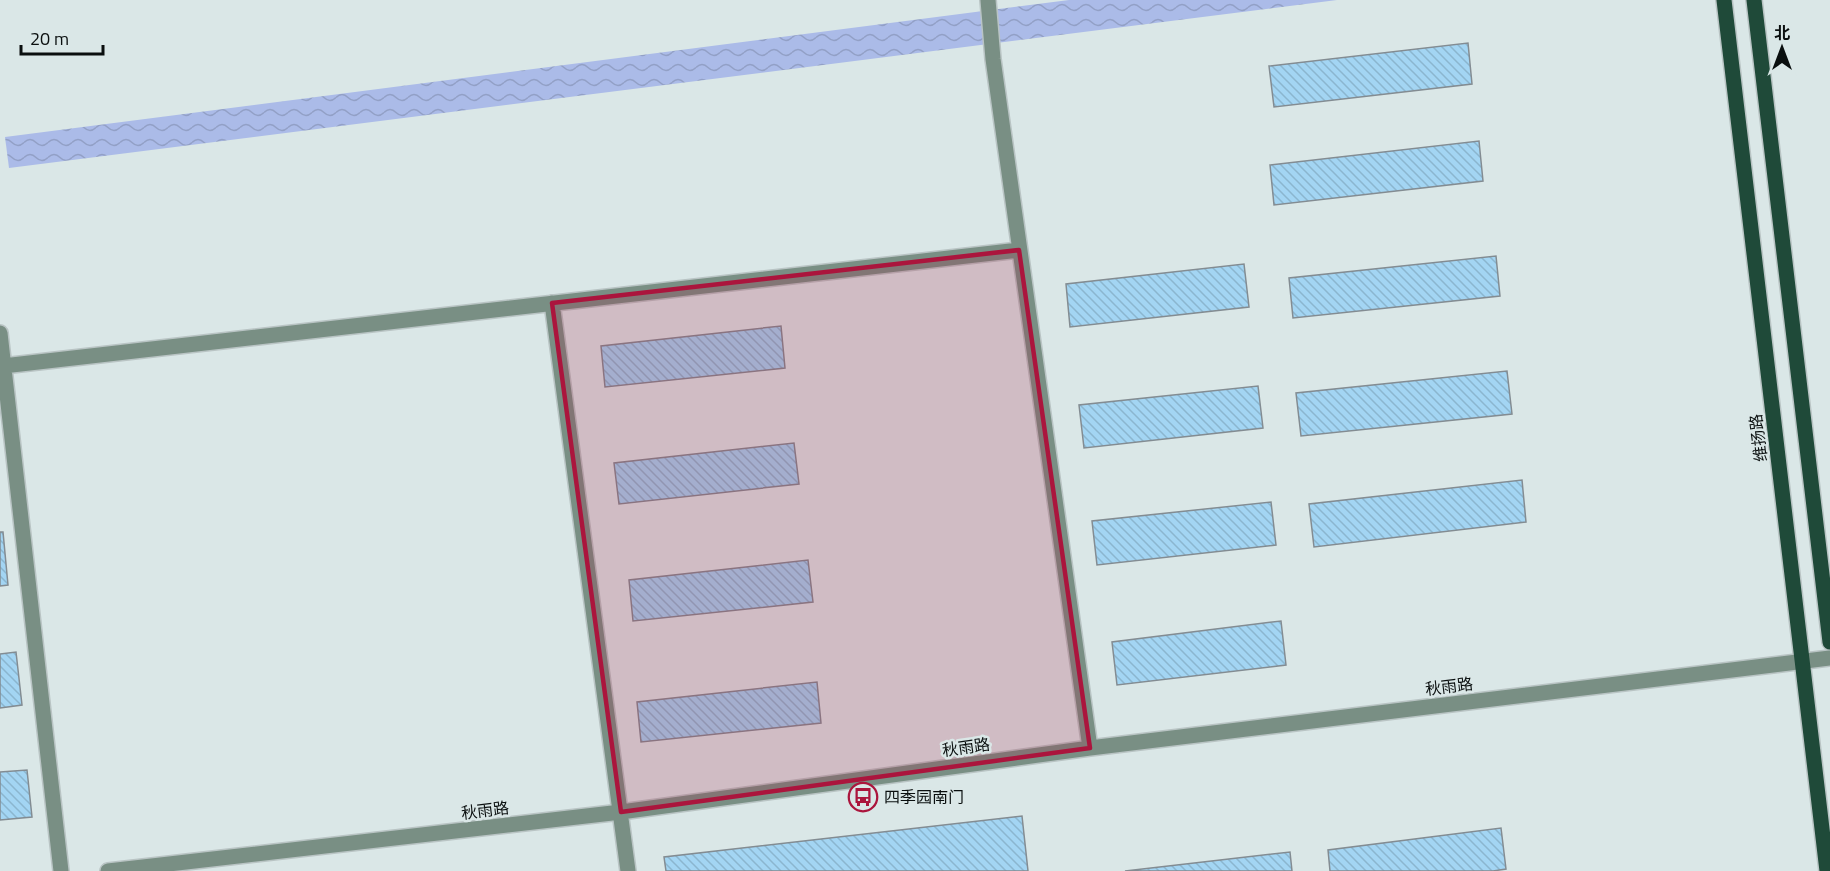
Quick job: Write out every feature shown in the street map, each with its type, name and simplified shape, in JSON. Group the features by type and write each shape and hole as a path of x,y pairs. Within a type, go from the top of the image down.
{"main road":[{"name":"维扬路","path":"1724,0 1827,871"},
{"path":"1754,0 1830,642"}],"street":[{"path":"988,1 993,59 1019,250 1090,748"},
{"path":"3,366 1019,250"},
{"path":"552,303 628,871"},
{"path":"0,333 61,871"},
{"name":"秋雨路","path":"108,871 621,812 1090,748 1830,658"}],"highlighted area":[{"path":"1019,250 1090,748 621,812 552,303"}],"water":[{"path":"1069,0 1337,0 9,168 5,137"}],"building":[{"path":"1468,43 1472,84 1274,107 1269,66"},
{"path":"1479,141 1483,181 1274,205 1270,165"},
{"path":"1496,256 1500,296 1293,318 1289,278"},
{"path":"1244,264 1249,307 1070,327 1066,284"},
{"path":"781,326 785,368 605,387 601,346"},
{"path":"1507,371 1512,414 1301,436 1296,393"},
{"path":"1258,386 1263,428 1084,448 1079,405"},
{"path":"794,443 799,484 619,504 614,463"},
{"path":"1522,480 1526,522 1314,547 1309,504"},
{"path":"1271,502 1276,545 1097,565 1092,521"},
{"path":"0,532 3,532 8,585 0,586"},
{"path":"808,560 813,602 633,621 629,580"},
{"path":"1281,621 1286,665 1117,685 1112,642"},
{"path":"16,652 22,705 0,708 0,654"},
{"path":"817,682 821,723 641,742 637,702"},
{"path":"27,770 32,817 0,820 0,772"},
{"path":"1022,816 1028,871 666,871 664,857"},
{"path":"1501,828 1506,869 1493,871 1330,871 1328,850"},
{"path":"1290,852 1292,871 1125,871"}],"place":[{"name":"四季园南门","path":"863,797"}]}
